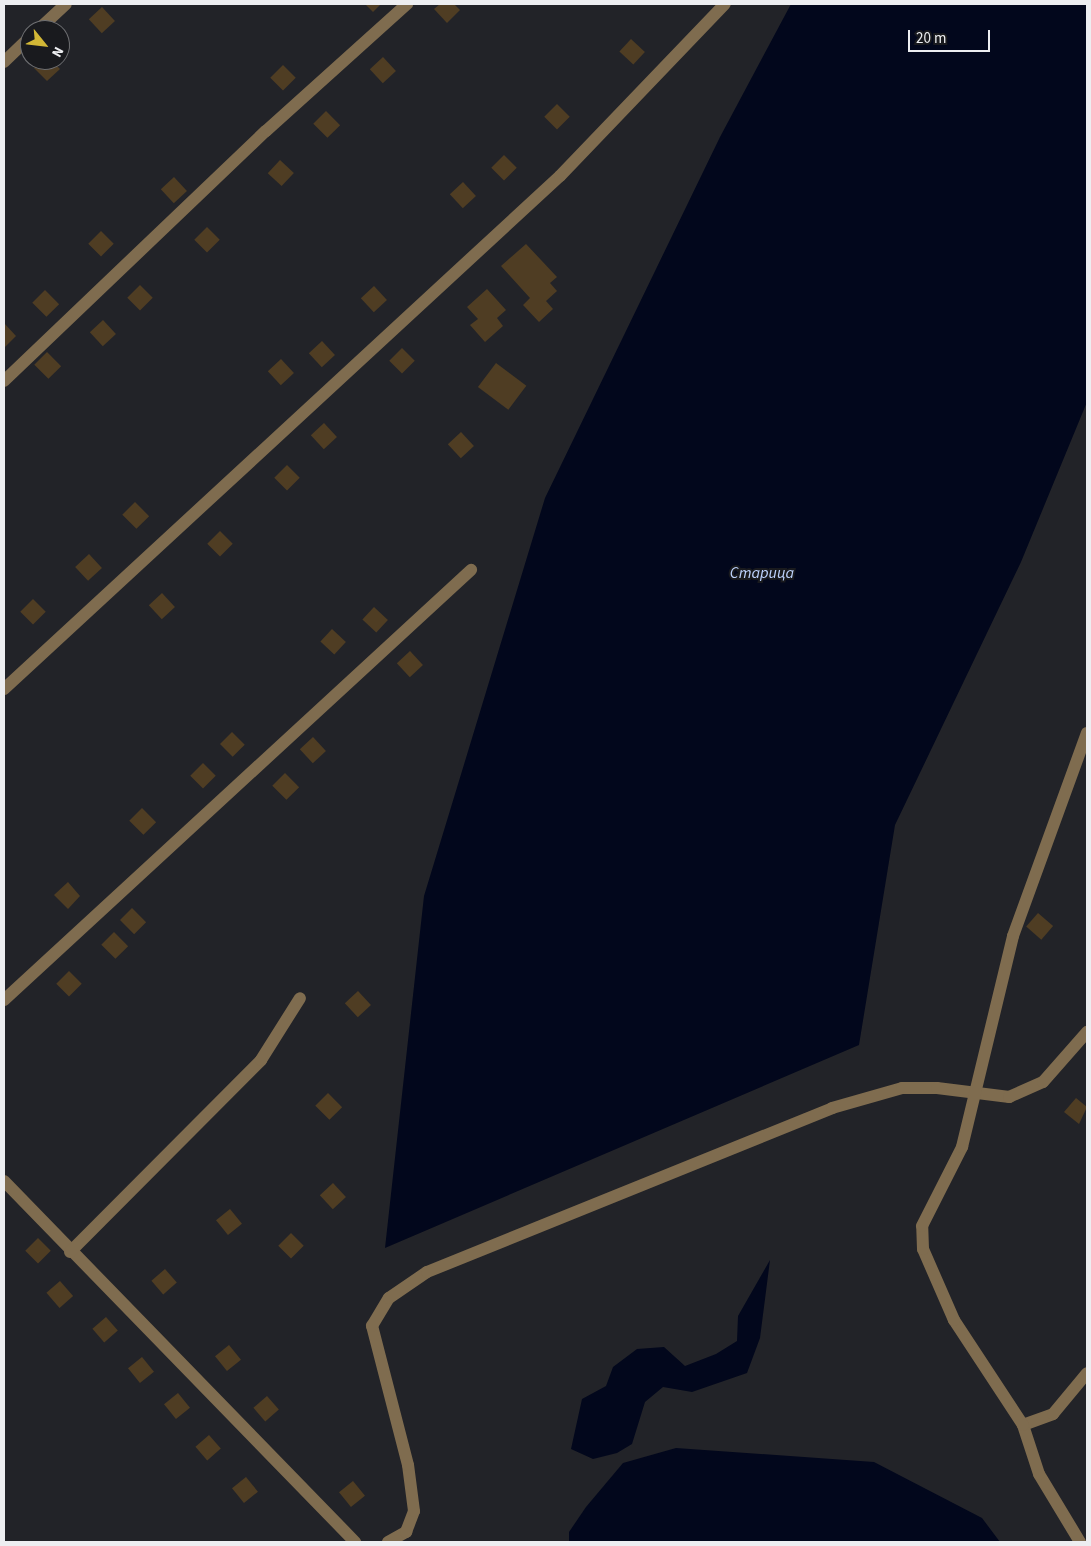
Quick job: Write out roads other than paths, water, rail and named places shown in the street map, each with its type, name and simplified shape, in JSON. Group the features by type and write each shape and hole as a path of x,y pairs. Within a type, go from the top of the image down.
{"street":[{"path":"49,20 66,4"},
{"path":"4,381 266,131 407,4"},
{"path":"4,689 560,176 725,4"},
{"path":"4,62 20,47"},
{"path":"4,1000 471,570"},
{"path":"1080,1542 1039,1474 1023,1425 954,1320 923,1249 922,1226 962,1147 978,1093 1013,936 1087,732"},
{"path":"70,1252 261,1060 300,998"},
{"path":"388,1542 406,1532 414,1511 408,1465 372,1326 389,1298 427,1272 832,1108 902,1088 1009,1097 1042,1082 1087,1032"},
{"path":"4,1181 70,1252 355,1542"},
{"path":"1023,1425 1053,1414 1087,1373"}],"water":[{"name":"Старица","path":"791,4 1087,4 1087,402 1021,562 895,825 859,1045 385,1248 424,896 545,498 720,137"},
{"path":"770,1260 760,1338 747,1373 692,1392 663,1387 645,1402 632,1444 617,1453 593,1459 571,1449 582,1399 606,1386 613,1367 637,1349 664,1347 685,1366 716,1354 737,1341 738,1316"},
{"path":"676,1448 874,1462 982,1518 1000,1542 569,1542 569,1532 586,1507 623,1463"}]}
